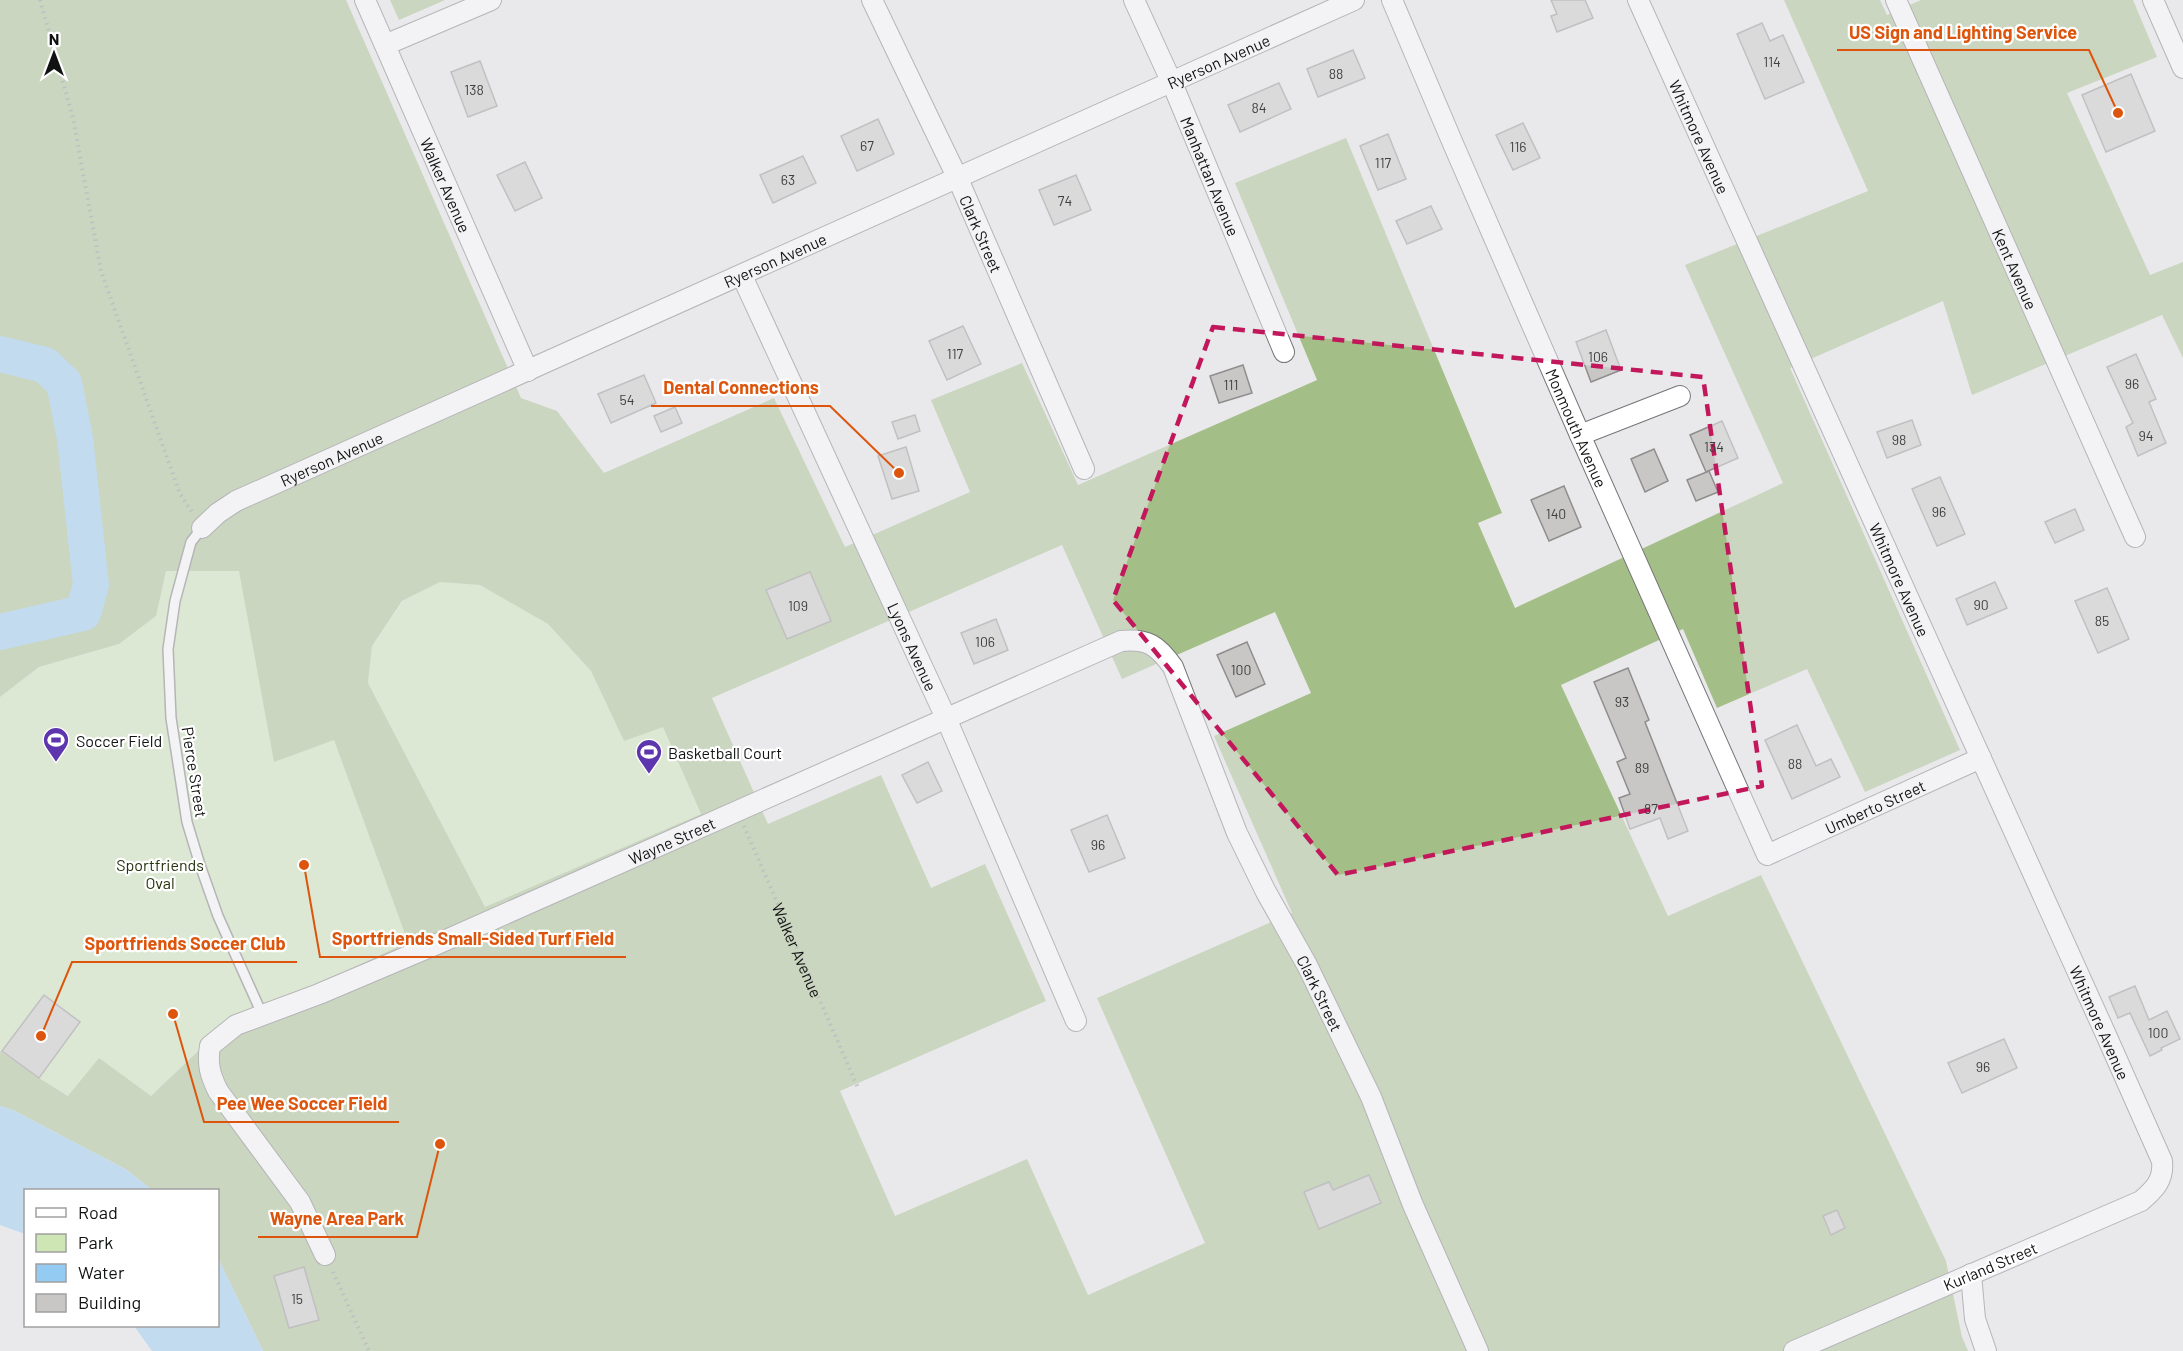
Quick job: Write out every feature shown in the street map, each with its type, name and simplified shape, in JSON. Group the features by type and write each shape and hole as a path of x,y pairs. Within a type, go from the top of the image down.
{"street":[{"name":"Walker Avenue","path":"365,0 528,371"},
{"path":"385,45 491,0"},
{"name":"Clark Street","path":"872,0 958,179 1084,469"},
{"name":"Manhattan Avenue","path":"1134,0 1172,83 1284,352"},
{"name":"Ryerson Avenue","path":"202,528 236,501 1354,0"},
{"name":"Monmouth Avenue","path":"1392,0 1580,435 1767,855"},
{"name":"Whitmore Avenue","path":"1638,0 2162,1161"},
{"name":"Kent Avenue","path":"1896,0 2135,537"},
{"path":"2153,0 2183,68"},
{"name":"Lyons Avenue","path":"742,276 946,718 1076,1021"},
{"path":"1580,435 1680,396"},
{"name":"Wayne Street","path":"325,1255 300,1202 218,1091 209,1074 207,1060 210,1046 236,1025 319,994 434,946 1121,641 1136,639 1150,644"},
{"name":"Clark Street","path":"1150,644 1163,653 1173,667 1237,833 1266,892 1312,974 1362,1078 1413,1205 1478,1351"},
{"name":"Umberto Street","path":"1767,855 1981,758"},
{"name":"Kurland Street","path":"1794,1351 2141,1201 2159,1184 2163,1172 2162,1161"},
{"path":"1971,1274 1976,1319 1986,1351"}],"lane":[{"name":"Pierce Street","path":"202,528 191,542 175,601 168,649 171,718 187,822 200,865 218,916 262,1014"}],"path":[{"path":"40,0 74,118 101,271 180,494 202,528"},
{"name":"Walker Avenue","path":"738,812 858,1088"},
{"path":"325,1255 369,1351"}],"highlighted area":[{"path":"1213,327 1703,377 1762,786 1338,875 1113,600"}],"green space":[{"path":"0,0 346,0 521,398 557,411 604,473 774,398 845,547 970,492 931,400 1022,363 1078,485 1317,380 1235,183 1346,138 1502,513 1478,523 1515,608 1783,483 1685,265 1868,191 1784,0 1880,0 1887,15 1921,0 2133,0 2157,57 2067,93 2150,275 2183,262 2183,358 2162,315 1972,395 1943,301 1790,368 1960,750 1865,792 1807,669 1717,708 1683,629 1561,685 1668,916 1761,875 1946,1261 1962,1337 1968,1351 263,1351 219,1260 219,1189 151,1189 127,1170 13,1110 0,1106 0,1051 68,1096 99,1058 151,1096 201,1048 210,1034 234,1015 322,982 408,942 334,740 274,762 239,571 166,571 156,616 119,644 39,667 0,697","holes":["1062,545 1122,679 1275,612 1311,693 1214,736 1292,913 1097,998 1205,1243 1088,1295 1027,1159 895,1216 840,1091 1046,1001 985,864 931,888 881,775 768,824 712,698","440,582 480,585 548,624 591,671 624,741 663,727 701,814 485,907 368,683 372,646 402,601"]},
{"path":"390,0 445,0 399,20"},
{"name":"Sportfriends Oval","path":"166,571 240,571 274,761 334,740 408,942 322,982 234,1015 151,1096 69,1096 0,1051 0,697 39,667 119,644 156,616"},
{"path":"440,582 480,585 548,624 591,671 624,741 663,726 701,814 485,907 368,683 372,646 403,601"}],"water":[{"path":"0,1106 13,1110 127,1170 151,1189 24,1189 24,1234 0,1225"},
{"path":"219,1260 263,1351 152,1351 135,1327 219,1327"}],"building":[{"path":"1551,0 1585,0 1593,18 1557,32 1551,16 1557,14"},
{"path":"1762,23 1770,41 1783,35 1804,82 1765,99 1737,34"},
{"path":"1353,50 1365,78 1318,97 1307,69"},
{"path":"480,61 497,106 468,117 451,72"},
{"path":"2131,74 2155,131 2106,152 2082,95"},
{"path":"1279,83 1291,109 1240,132 1228,105"},
{"path":"878,119 894,154 857,171 841,136"},
{"path":"1523,123 1540,158 1513,170 1496,135"},
{"path":"1388,134 1406,179 1378,190 1360,146"},
{"path":"803,156 816,183 773,203 760,175"},
{"path":"525,162 542,198 515,211 497,175"},
{"path":"1076,175 1091,210 1054,225 1039,190"},
{"path":"1431,206 1442,229 1407,244 1396,221"},
{"path":"963,326 981,364 947,380 929,341"},
{"path":"1606,330 1621,370 1591,382 1576,342"},
{"path":"2136,354 2156,399 2149,402 2166,443 2138,456 2126,427 2133,423 2107,367"},
{"path":"1243,365 1252,393 1219,403 1210,376"},
{"path":"644,375 656,403 611,423 598,394"},
{"path":"675,407 682,423 661,432 654,416"},
{"path":"915,415 920,431 898,439 892,422"},
{"path":"1912,420 1921,445 1887,458 1877,432"},
{"path":"1722,421 1738,458 1706,472 1690,435"},
{"path":"906,447 919,491 892,499 878,456"},
{"path":"1654,449 1668,481 1645,492 1631,459"},
{"path":"1709,471 1718,492 1696,501 1687,480"},
{"path":"1940,477 1965,534 1937,546 1912,489"},
{"path":"1564,486 1581,527 1549,541 1531,500"},
{"path":"2075,509 2084,530 2055,543 2045,522"},
{"path":"810,572 831,621 787,639 766,590"},
{"path":"1995,582 2007,608 1967,625 1956,599"},
{"path":"2107,588 2129,639 2098,653 2075,601"},
{"path":"996,619 1008,650 974,664 961,633"},
{"path":"1247,642 1265,684 1236,697 1217,655"},
{"path":"1628,668 1649,720 1645,722 1688,831 1668,839 1660,818 1630,829 1619,798 1630,794 1617,762 1626,758 1594,682"},
{"path":"1797,725 1816,766 1831,759 1840,777 1792,799 1765,740"},
{"path":"928,762 942,791 917,803 902,775"},
{"path":"1107,815 1125,858 1089,872 1071,830"},
{"path":"2135,986 2149,1020 2167,1011 2180,1039 2150,1056 2130,1013 2118,1018 2109,997"},
{"path":"44,995 80,1022 39,1078 2,1051"},
{"path":"2004,1039 2017,1068 1962,1093 1948,1063"},
{"path":"1369,1175 1381,1203 1319,1229 1304,1192 1329,1182 1333,1190"},
{"path":"1837,1210 1845,1228 1831,1235 1823,1216"},
{"path":"304,1267 319,1320 289,1328 274,1276"}],"waterway":[{"path":"0,354 45,365 64,383 75,438 91,585 83,613 0,632"}],"place":[{"name":"US Sign and Lighting Service","path":"2118,113"},
{"name":"Dental Connections","path":"899,473"},
{"name":"Soccer Field","path":"56,763"},
{"name":"Basketball Court","path":"649,775"},
{"name":"Sportfriends Small-Sided Turf Field","path":"304,865"},
{"name":"Pee Wee Soccer Field","path":"173,1014"},
{"name":"Sportfriends Soccer Club","path":"41,1036"},
{"name":"Wayne Area Park","path":"440,1144"}]}
